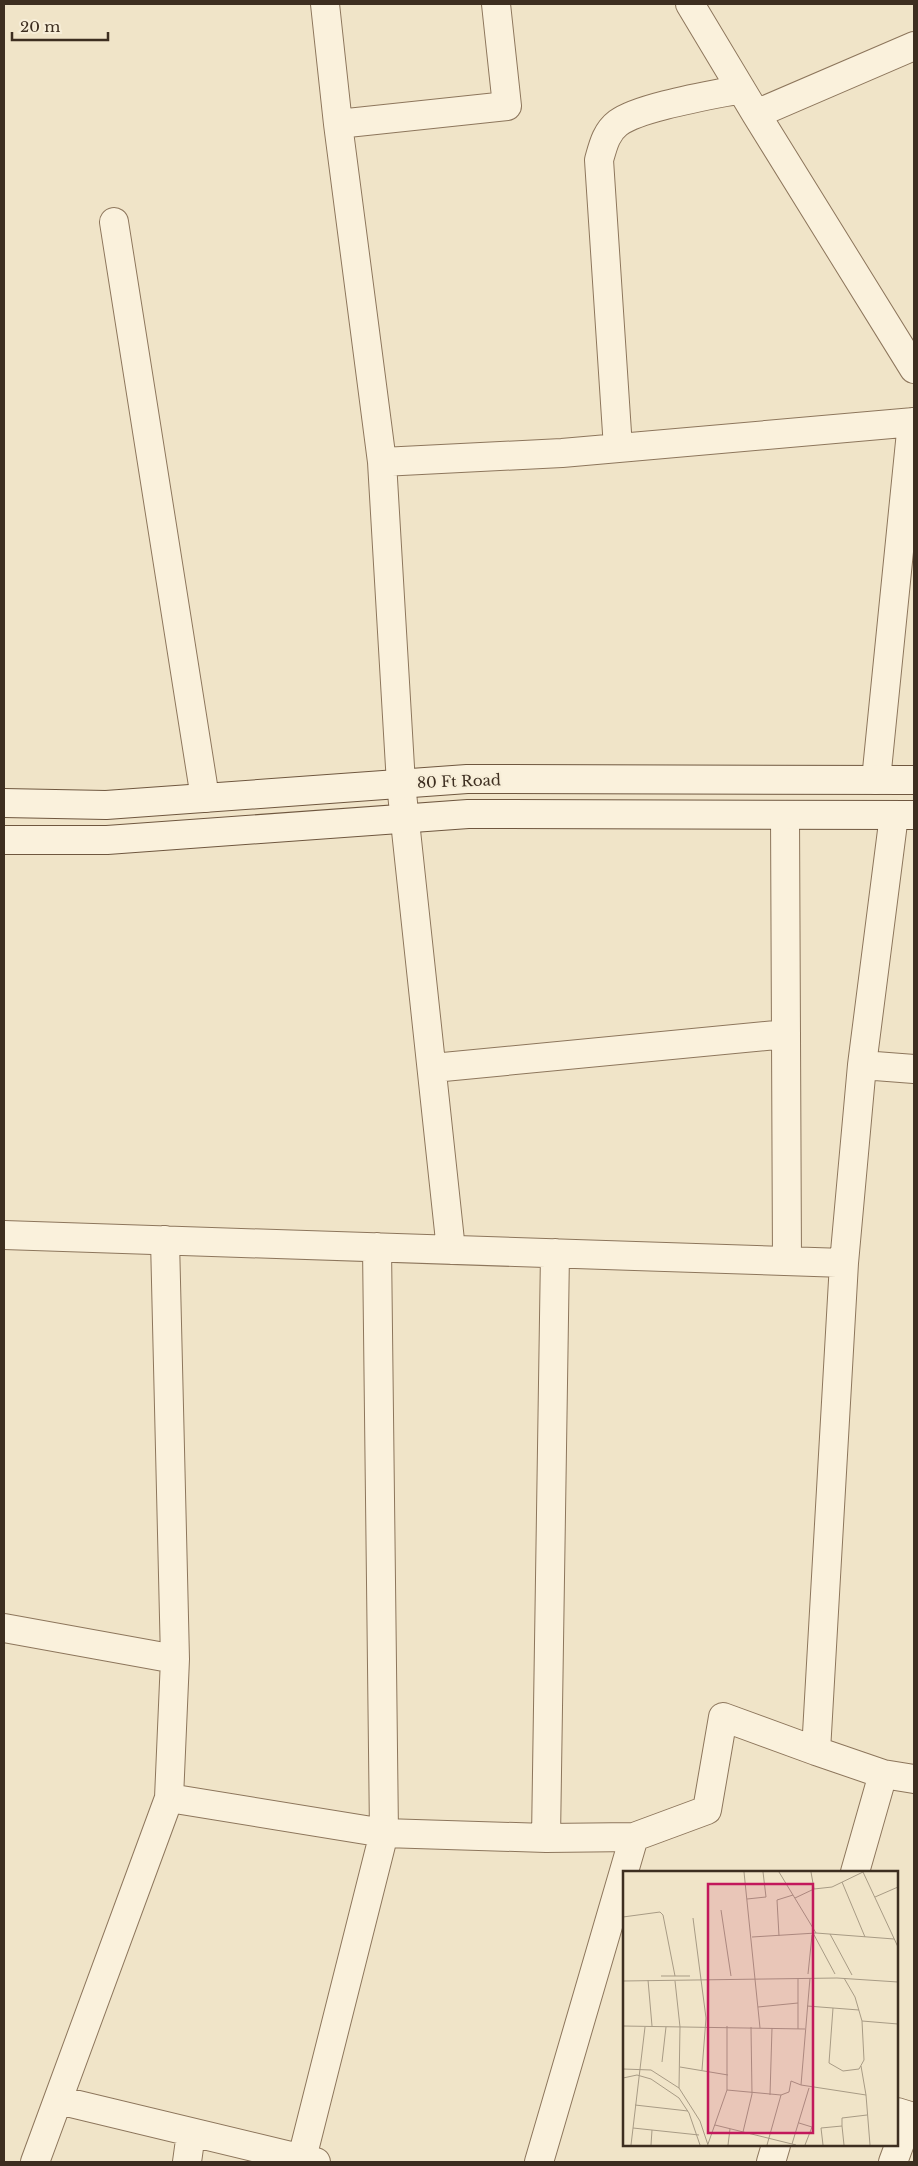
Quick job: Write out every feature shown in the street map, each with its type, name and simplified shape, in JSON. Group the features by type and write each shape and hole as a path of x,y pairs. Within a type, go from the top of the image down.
{"street":[{"path":"325,4 338,124 382,462 401,784 433,1068 451,1250"},
{"path":"338,124 507,106 496,4"},
{"path":"690,4 914,369"},
{"path":"756,114 914,46"},
{"path":"618,448 599,160 605,138 618,123 642,112 741,89"},
{"path":"114,222 205,798"},
{"path":"382,462 618,448 913,422 876,780"},
{"name":"80 Ft Road","path":"4,803 106,805 466,779 914,780"},
{"path":"4,840 107,840 468,814 904,815 862,1066 844,1263 816,1751"},
{"path":"785,815 787,1261"},
{"path":"433,1068 786,1034"},
{"path":"862,1066 914,1069"},
{"path":"4,1235 844,1263"},
{"path":"35,2162 169,1798 175,1659 164,1240"},
{"path":"58,2100 309,2160 384,1832 377,1247"},
{"path":"546,1838 555,1253"},
{"path":"4,1628 175,1659"},
{"path":"169,1798 384,1832 546,1838 634,1837 708,1810 723,1717 882,1774 914,1779"},
{"path":"855,1871 882,1774"},
{"path":"624,1871 634,1837"},
{"path":"539,2162 623,1875"},
{"path":"893,2162 910,2116 898,2112"},
{"path":"188,2162 191,2133"},
{"path":"771,2162 776,2146"}]}
